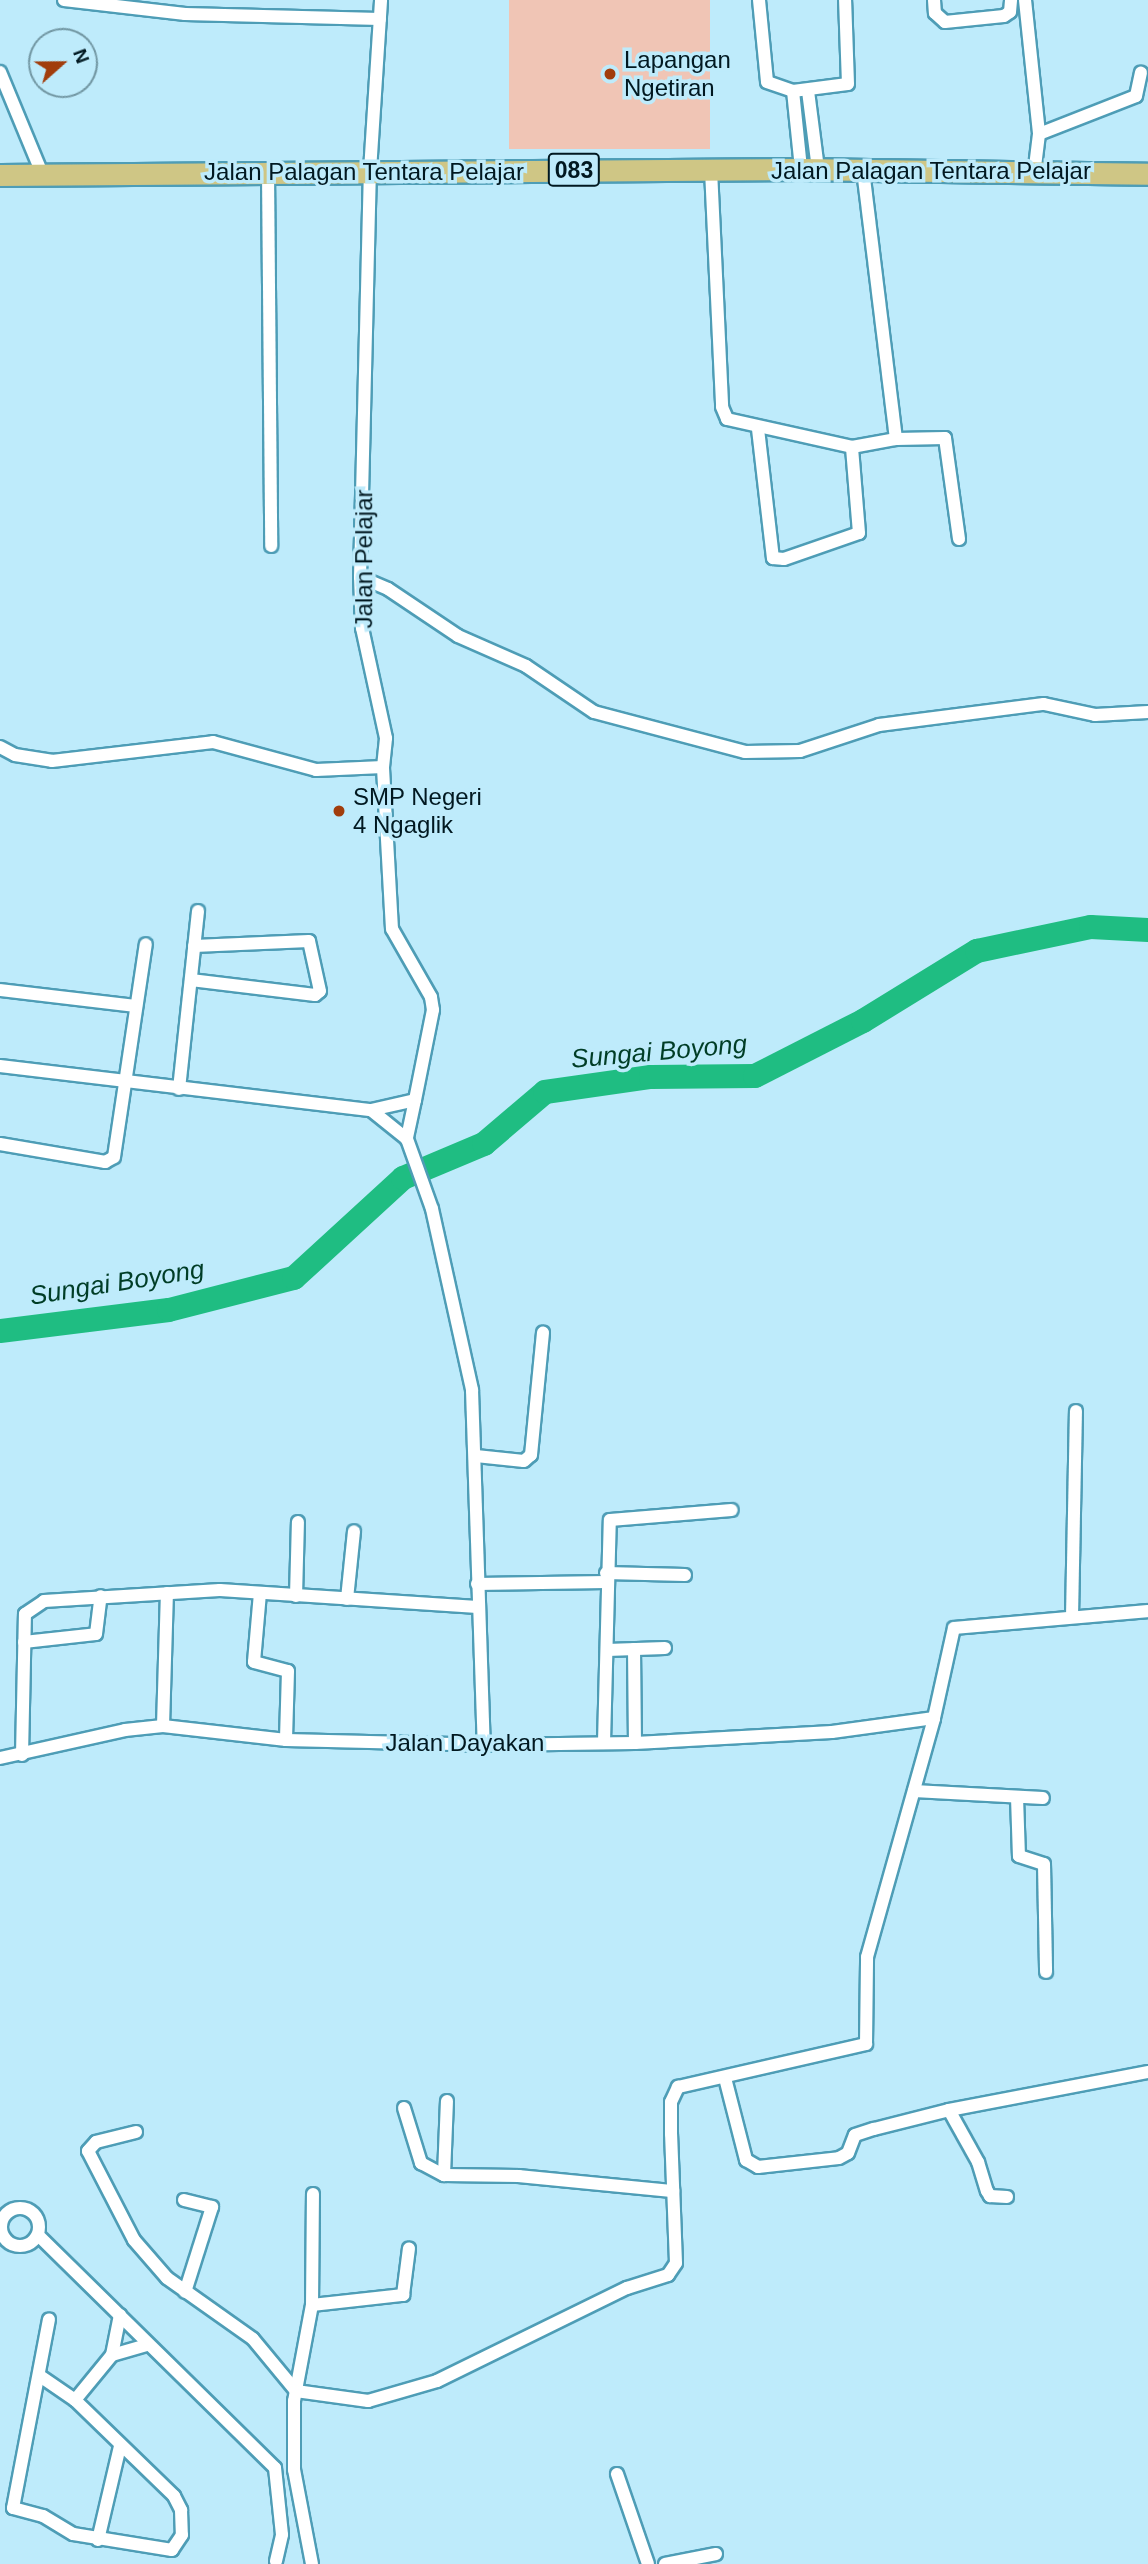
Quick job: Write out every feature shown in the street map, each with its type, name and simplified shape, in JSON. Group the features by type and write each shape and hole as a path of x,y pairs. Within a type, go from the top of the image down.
{"main road":[{"name":"Jalan Palagan Tentara Pelajar","path":"0,175 810,169 1035,169 1148,174"}],"street":[{"path":"64,0 380,19"},
{"name":"Jalan Pelajar","path":"381,0 370,172 360,577 362,628 386,738 383,767 392,929 431,997 433,1010 407,1139"},
{"path":"759,0 767,82 793,91 848,84 845,0"},
{"path":"934,0 935,13 945,22 1004,16 1010,12 1011,0"},
{"path":"1025,0 1039,134 1035,169"},
{"path":"0,72 43,176"},
{"path":"1039,134 1136,96 1141,73"},
{"path":"793,91 810,169"},
{"path":"808,91 810,169"},
{"path":"863,169 896,439"},
{"path":"711,170 722,407 727,419 758,429 852,447 896,439 945,438 959,539"},
{"path":"268,172 271,546"},
{"path":"758,429 773,558 784,559 859,533 852,447"},
{"path":"360,577 388,589 458,636 526,666 594,712 745,752 800,751 879,725 1044,704 1095,715 1148,712"},
{"path":"0,747 15,755 52,761 213,742 316,770 383,767"},
{"path":"179,1089 198,911"},
{"path":"191,980 315,995 320,991 309,941 194,946"},
{"path":"0,1144 110,1161 146,944"},
{"path":"0,990 136,1006"},
{"path":"0,1066 371,1110 415,1100"},
{"path":"371,1110 407,1139 432,1209 467,1359 476,1456 477,1607 484,1745"},
{"path":"476,1456 524,1461 531,1455 543,1334"},
{"path":"1072,1617 1076,1411"},
{"path":"604,1742 606,1577 612,1518 732,1510"},
{"path":"296,1596 298,1522"},
{"path":"347,1599 354,1531"},
{"path":"477,1584 685,1575"},
{"path":"163,1726 167,1593"},
{"path":"22,1755 25,1614 30,1608 60,1597 260,1593 477,1607"},
{"path":"260,1593 254,1662 288,1671 286,1741"},
{"path":"24,1642 96,1634 101,1596"},
{"path":"136,2132 96,2142 89,2148 89,2156 144,2254 185,2292 253,2339 296,2391 368,2401 438,2381 626,2288 668,2276 676,2263 673,2094 678,2087 866,2044 867,1957 934,1718 951,1634 959,1625 1148,1611"},
{"path":"607,1650 665,1648"},
{"path":"634,1649 635,1743"},
{"name":"Jalan Dayakan","path":"0,1758 107,1733 163,1726 286,1741 484,1745 635,1743 832,1732 934,1718"},
{"path":"914,1791 1043,1798"},
{"path":"1017,1797 1019,1856 1044,1864 1046,1972"},
{"path":"725,2078 746,2160 758,2167 839,2158 848,2153 856,2135 949,2110 1148,2073"},
{"path":"444,2175 447,2101"},
{"path":"404,2108 421,2163 444,2175 519,2176 673,2191"},
{"path":"949,2110 978,2162 990,2196 1007,2197"},
{"path":"312,2564 295,2470 296,2391 312,2305 313,2194"},
{"path":"184,2200 212,2207 185,2292"},
{"path":"26,2208 40,2224 39,2236 21,2247 10,2244 0,2228 5,2215 26,2208"},
{"path":"39,2236 275,2468 282,2535 276,2561"},
{"path":"312,2305 403,2295 409,2248"},
{"path":"75,2400 112,2355 120,2315"},
{"path":"40,2375 75,2400 174,2496 181,2510 182,2535 172,2550 99,2540 13,2508 50,2319"},
{"path":"112,2355 148,2345"},
{"path":"99,2540 120,2446"},
{"path":"617,2474 648,2564"},
{"path":"665,2564 716,2554"}],"shaded area":[{"name":"Lapangan Ngetiran","path":"509,0 710,0 710,149 509,149"}],"waterway":[{"name":"Sungai Boyong","path":"0,1331 169,1310 294,1278 403,1178 484,1144 545,1092 651,1077 755,1076 863,1021 977,951 1091,927 1148,930"}],"place":[{"name":"Lapangan Ngetiran","path":"610,74"},
{"name":"SMP Negeri 4 Ngaglik","path":"339,811"}]}
